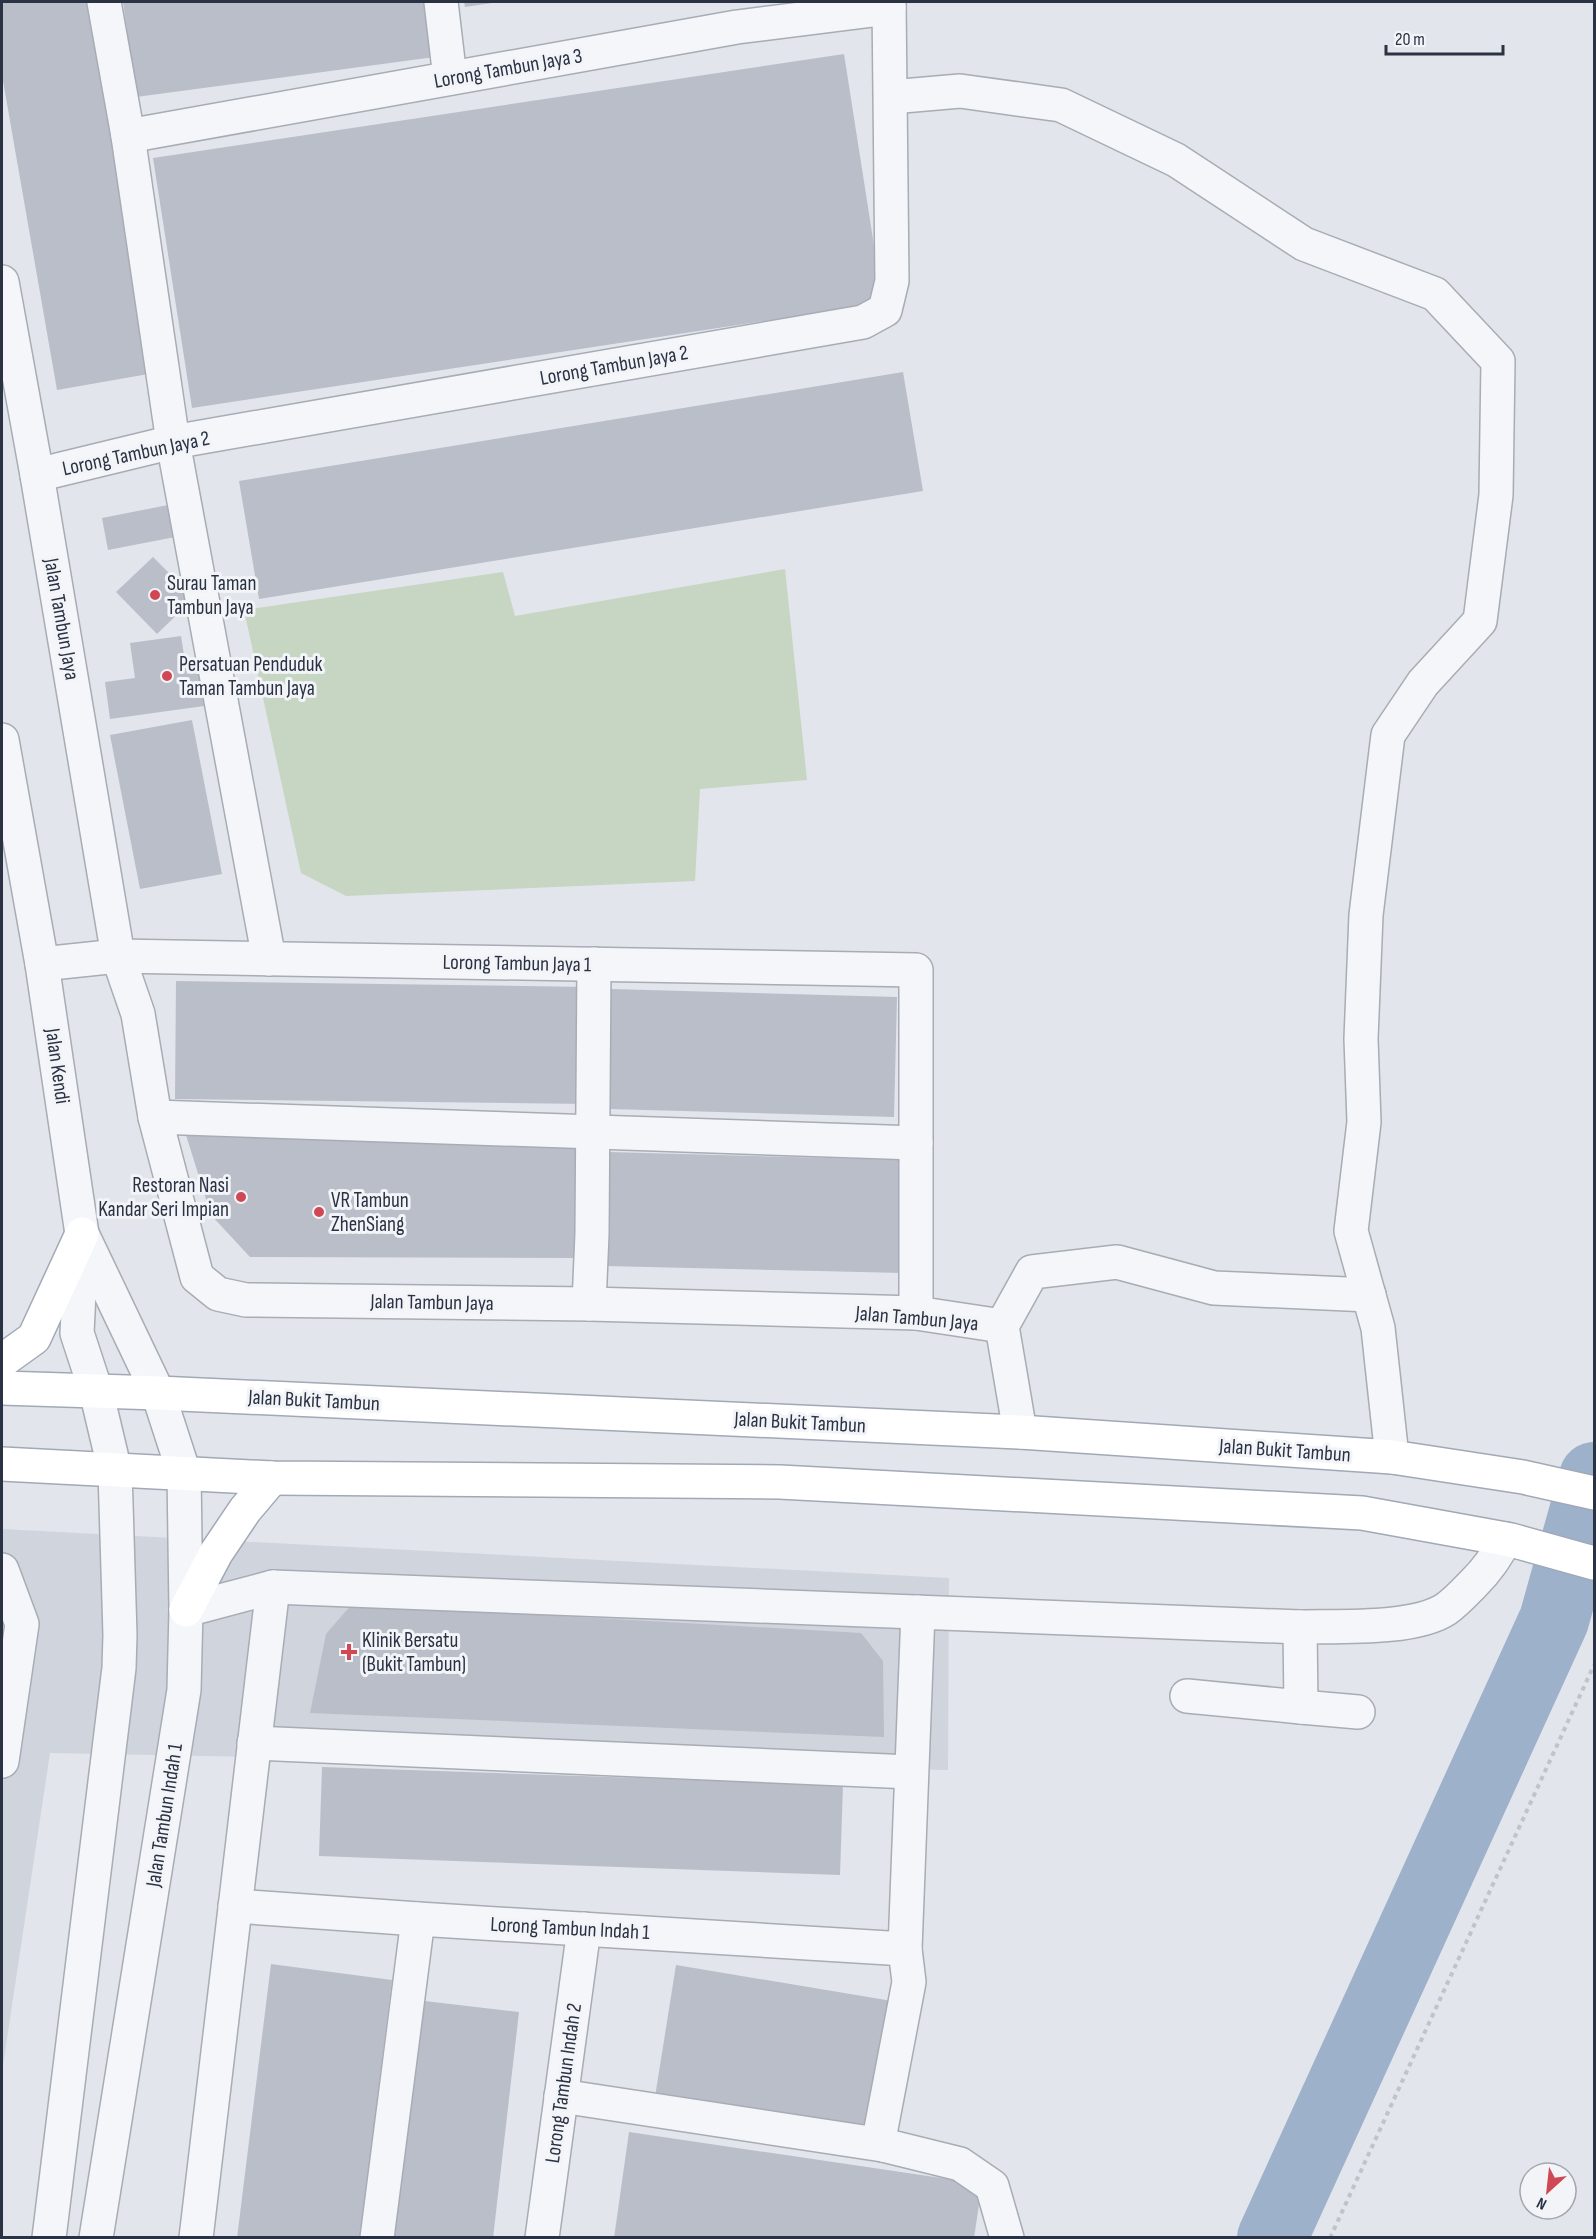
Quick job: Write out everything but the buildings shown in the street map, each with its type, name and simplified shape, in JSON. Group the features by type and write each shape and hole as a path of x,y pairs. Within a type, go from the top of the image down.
{"main road":[{"path":"2,1361 34,1338 82,1234"},
{"name":"Jalan Bukit Tambun","path":"2,1388 96,1390 1020,1432 1392,1457 1523,1477 1594,1493"},
{"path":"2,1464 272,1478 780,1482 1362,1513 1508,1539 1594,1563"},
{"path":"186,1610 216,1553 245,1510 272,1478"}],"street":[{"path":"104,2 128,136 173,442 269,959"},
{"path":"441,2 450,78"},
{"name":"Lorong Tambun Jaya 3","path":"128,136 736,27 889,5"},
{"name":"Lorong Tambun Jaya 2","path":"37,475 173,442 863,322 885,310 892,281 889,5"},
{"path":"891,97 960,91 1061,105 1176,160 1304,244 1435,294 1498,361 1496,495 1480,621 1423,683 1388,735 1366,915 1361,1039 1364,1122 1351,1231 1378,1328 1392,1457"},
{"name":"Jalan Tambun Jaya","path":"2,282 118,956 138,1014 155,1117 197,1277 218,1294 246,1300 589,1304 916,1313 1002,1326"},
{"name":"Jalan Kendi","path":"2,740 42,964 82,1234 77,1334 96,1390"},
{"path":"42,964 118,956"},
{"name":"Lorong Tambun Jaya 1","path":"118,956 916,970 916,1143"},
{"path":"589,1304 592,1234 594,964"},
{"path":"155,1117 916,1143 916,1313"},
{"name":"Jalan Tambun Indah 1","path":"82,1234 158,1393 184,1473 186,1610 184,1690 96,2238"},
{"path":"1020,1432 1002,1326 1032,1272 1117,1262 1214,1288 1369,1295"},
{"path":"49,2238 119,1668 115,1471 96,1390"},
{"path":"186,1610 273,1587 1300,1627 1392,1623 1423,1619 1445,1610 1489,1568 1508,1539"},
{"path":"2,1570 22,1624 4,1723 2,1761"},
{"path":"196,2238 273,1587"},
{"path":"883,2145 880,2134 909,1982 905,1949 918,1612"},
{"path":"1300,1627 1302,1707"},
{"path":"1187,1696 1358,1712"},
{"path":"254,1743 912,1772"},
{"name":"Lorong Tambun Indah 1","path":"235,1906 905,1949"},
{"path":"376,2238 418,1919"},
{"name":"Lorong Tambun Indah 2","path":"542,2238 584,1929"},
{"path":"561,2096 883,2145 960,2164 992,2186 1007,2238"}],"path":[{"path":"1330,2238 1594,1665"}],"shaded area":[{"path":"2,1529 949,1578 948,1770 50,1753 2,2072"}],"green space":[{"path":"785,569 807,780 700,789 695,881 346,896 301,873 244,610 503,572 515,616"}],"waterway":[{"path":"1272,2238 1554,1620 1594,1477"}],"place":[{"name":"Surau Taman Tambun Jaya","path":"155,595"},
{"name":"Persatuan Penduduk Taman Tambun Jaya","path":"167,676"},
{"name":"Restoran Nasi Kandar Seri Impian","path":"241,1197"},
{"name":"VR Tambun ZhenSiang","path":"319,1212"},
{"name":"Klinik Bersatu (Bukit Tambun)","path":"349,1652"}]}
